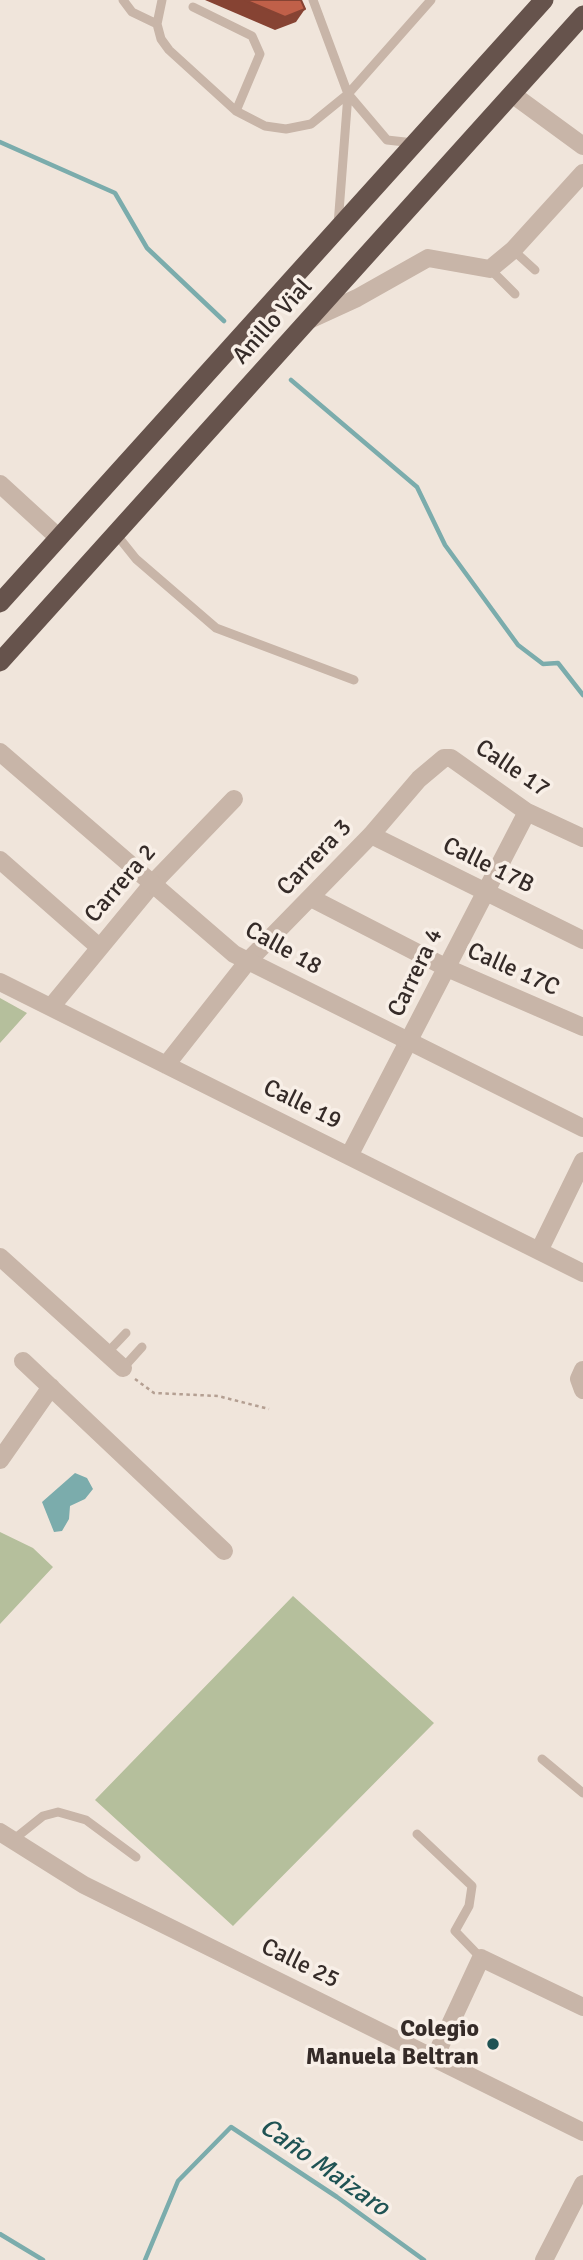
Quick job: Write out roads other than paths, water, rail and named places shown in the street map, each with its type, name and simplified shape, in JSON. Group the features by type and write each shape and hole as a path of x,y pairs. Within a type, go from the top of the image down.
{"highway":[{"name":"Anillo Vial","path":"0,603 544,0"},
{"name":"Anillo Vial","path":"0,662 583,15"}],"street":[{"path":"512,94 583,146"},
{"path":"306,322 357,298 428,258 489,269 513,250 583,173"},
{"path":"0,484 59,538"},
{"name":"Calle 18","path":"0,752 234,954 583,1128"},
{"name":"Carrera 3","path":"166,1065 248,961 371,835 419,779 444,758 452,758"},
{"name":"Calle 17","path":"452,758 527,812 583,838"},
{"name":"Carrera 2","path":"51,1007 154,883 234,799"},
{"name":"Carrera 4","path":"349,1156 527,812"},
{"name":"Calle 17B","path":"371,835 583,940"},
{"path":"0,860 99,947"},
{"name":"Calle 17C","path":"311,898 447,968 583,1027"},
{"name":"Calle 19","path":"0,982 583,1272"},
{"path":"539,1251 583,1161"},
{"path":"0,1256 123,1368"},
{"path":"23,1361 225,1551"},
{"path":"581,1389 579,1379 583,1370"},
{"path":"0,1460 51,1387"},
{"name":"Calle 25","path":"6,1837 84,1885 583,2132"},
{"path":"435,2057 481,1958 583,2007"},
{"path":"544,2260 583,2183"}],"lane":[{"path":"123,0 132,12 157,24"},
{"path":"162,0 157,24 161,39 169,50 236,111 265,126 286,129 311,124 348,94 431,0"},
{"path":"313,0 348,94 387,139 415,143"},
{"path":"193,7 252,36 260,54 236,111"},
{"path":"338,230 338,194 348,94"},
{"path":"513,250 535,270"},
{"path":"489,269 515,294"},
{"path":"114,533 136,559 216,628 354,680"},
{"path":"107,1353 126,1333"},
{"path":"123,1368 142,1347"},
{"path":"542,1759 583,1793"},
{"path":"6,1837 43,1816 58,1811 86,1820 136,1857"},
{"path":"417,1834 472,1886 469,1906 455,1931 481,1958"}],"water":[{"path":"75,1473 87,1478 93,1489 85,1499 70,1506 69,1519 62,1531 54,1532 42,1502"}],"waterway":[{"path":"0,142 115,193 147,248 224,321"},
{"path":"291,380 417,487 445,545 518,645 543,664 558,663 583,695"},
{"name":"Caño Maizaro","path":"145,2260 178,2181 231,2127 337,2197 424,2260"},
{"name":"Caño Maizaro","path":"0,2234 43,2260"}],"place":[{"name":"Colegio Manuela Beltran","path":"493,2044"}]}
